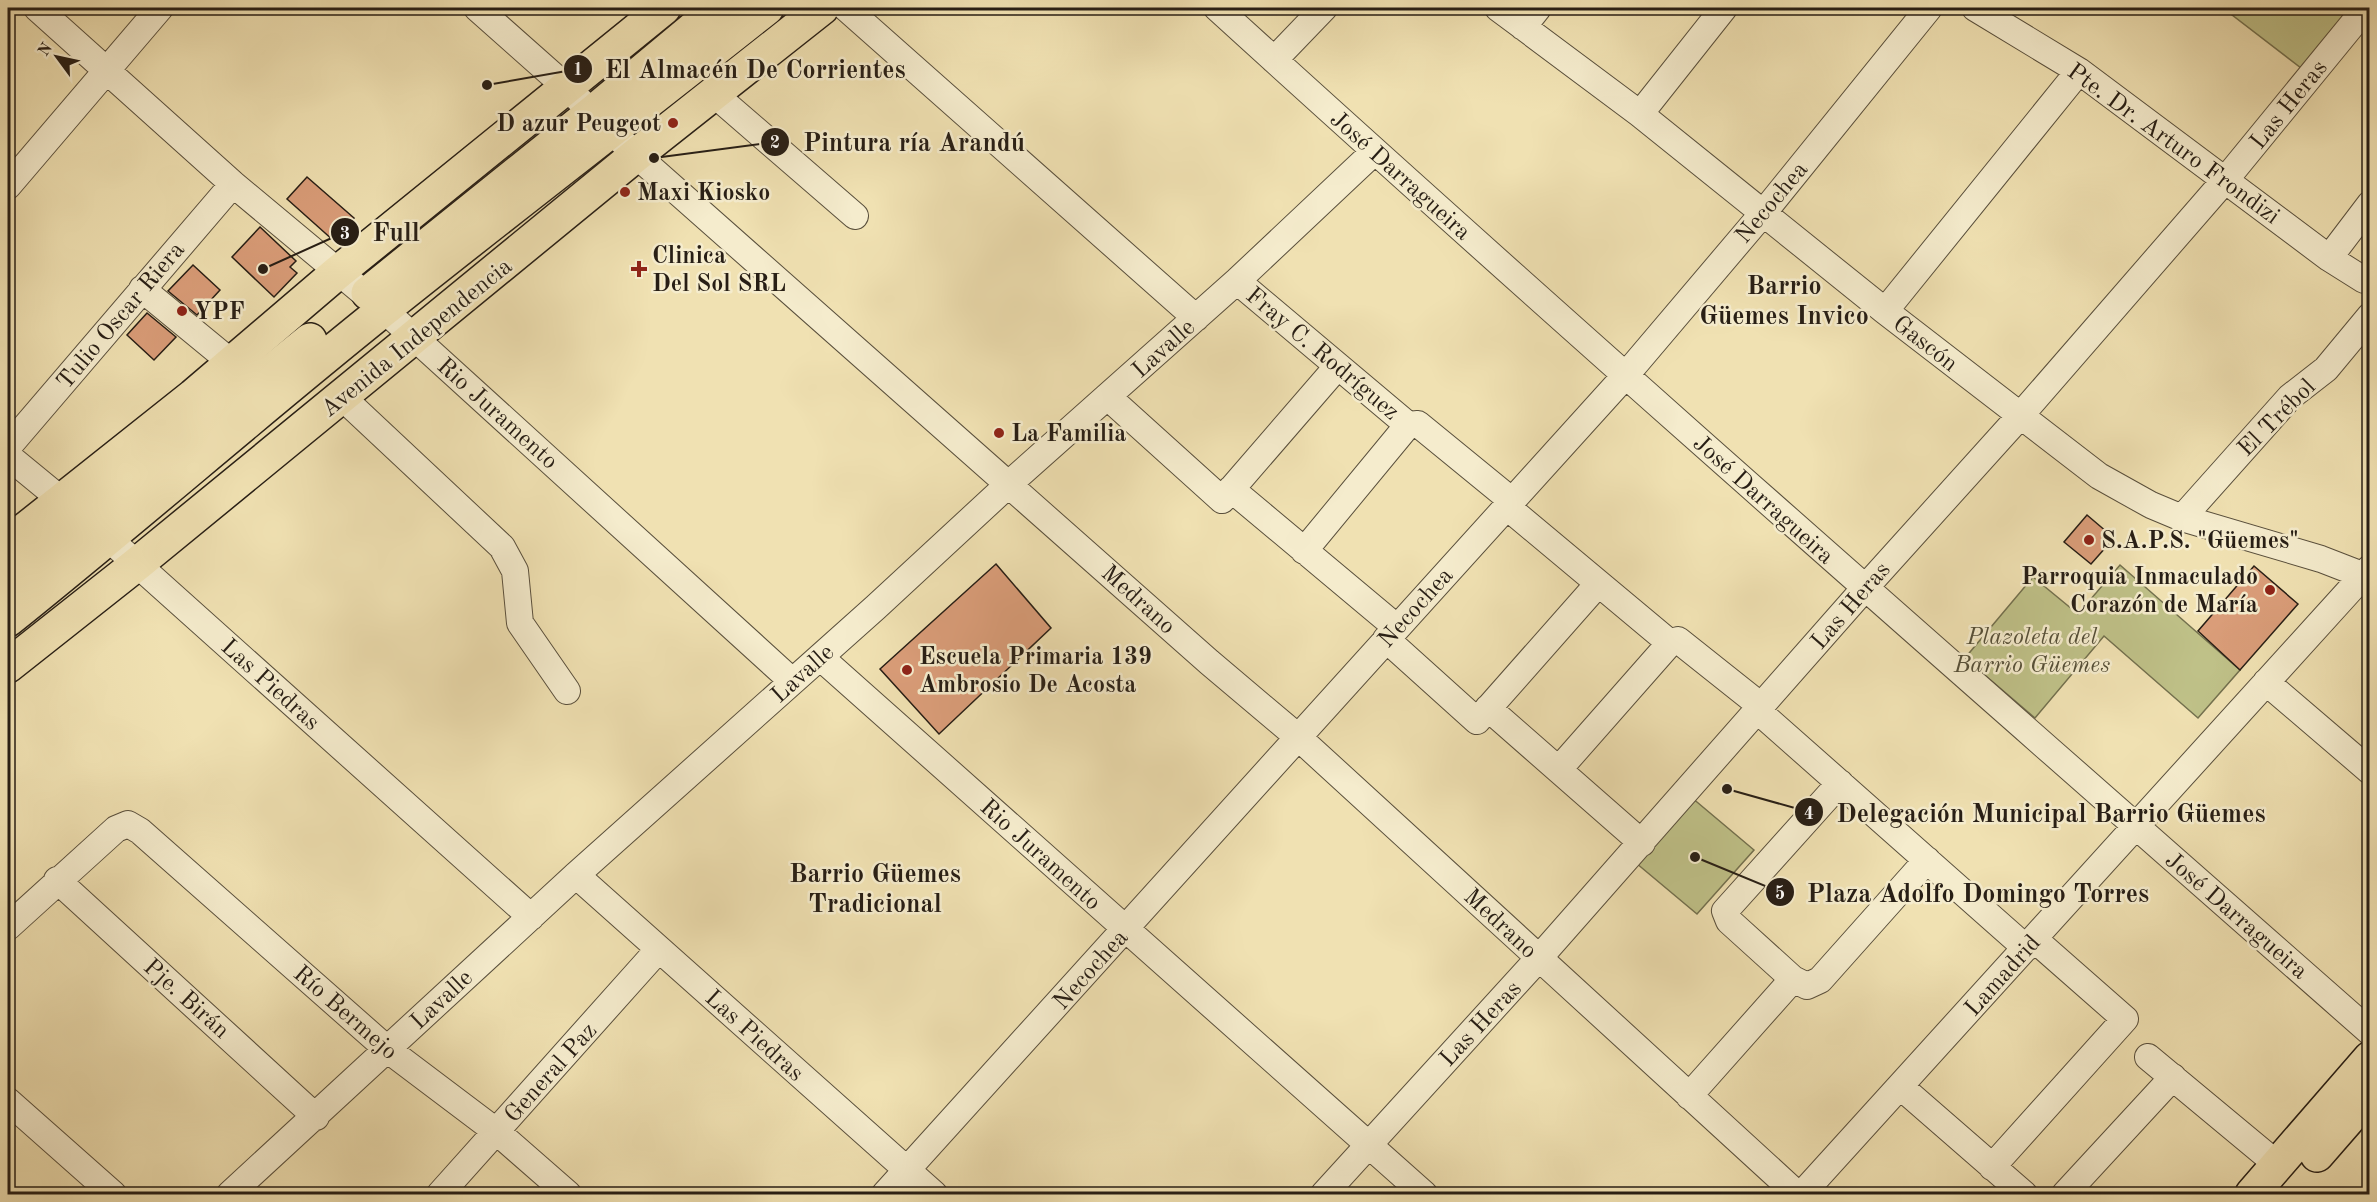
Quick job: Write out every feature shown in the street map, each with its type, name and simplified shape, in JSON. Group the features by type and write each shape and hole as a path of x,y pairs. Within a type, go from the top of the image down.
{"main road":[{"path":"8,543 232,363 337,273 664,8"},
{"name":"Avenida Independencia","path":"603,122 718,8"},
{"name":"Avenida Independencia","path":"8,620 98,529 374,302 603,122 767,8"},
{"name":"Avenida Independencia","path":"8,666 343,398 636,155 822,8"},
{"name":"Avenida Independencia","path":"8,583 98,529"},
{"path":"2280,1180 2370,1058"},
{"path":"2253,1194 2280,1180 2370,1094"}],"street":[{"name":"Rio Juramento","path":"37,8 232,184 416,338 792,681"},
{"path":"8,186 160,8"},
{"name":"Medrano","path":"477,8 566,87 636,155 1010,483 1209,662 1299,738 1689,1096 1800,1194"},
{"path":"846,8 1196,318"},
{"name":"José Darragueira","path":"1217,8 1374,152 1864,589 2370,1032"},
{"path":"1274,60 1324,8"},
{"name":"Gascón","path":"1498,8 1530,17 1640,114 1885,311 2099,476 2151,505 2182,518 2368,574"},
{"path":"1640,114 1724,8"},
{"name":"Necochea","path":"885,1194 1625,375 1764,212 1929,8"},
{"name":"Pte. Dr. Arturo Frondizi","path":"1975,8 2079,71 2226,179 2328,258 2364,280 2370,280"},
{"name":"Las Heras","path":"1324,1194 1642,843 1864,589 2020,416 2226,179 2366,8"},
{"path":"1885,311 2079,71"},
{"path":"714,94 855,216"},
{"name":"Lavalle","path":"240,1191 387,1049 576,875 1010,483 1108,398 1374,152"},
{"name":"Tulio Oscar Riera","path":"8,447 232,184"},
{"path":"2328,258 2370,204"},
{"name":"Fray C. Rodríguez","path":"1237,281 1408,425 1418,424 1508,503"},
{"path":"142,289 232,363"},
{"name":"El Trébol","path":"2182,518 2290,397 2326,369 2370,316"},
{"path":"1108,398 1222,500 1337,367"},
{"path":"343,398 502,548 515,572 520,623 567,691"},
{"path":"1304,551 1408,425"},
{"name":"Las Piedras","path":"8,456 98,529 531,917"},
{"path":"1231,489 1304,551 1391,633 1477,721 1598,584"},
{"path":"1508,503 1598,584 1670,643"},
{"name":"Lamadrid","path":"1800,1194 1901,1087 2266,682 2368,574"},
{"path":"1559,769 1670,643 1678,640 1759,708 1927,860 2125,1018 1992,1167"},
{"name":"Rio Juramento","path":"820,657 1424,1194"},
{"path":"2266,682 2370,771"},
{"path":"1488,708 1642,843"},
{"path":"1840,783 1725,912 1729,921 1793,979 1807,986 1820,980 1927,860"},
{"name":"Río Bermejo","path":"57,880 116,829 128,824 140,831 387,1049 497,1132 568,1194"},
{"name":"Las Piedras","path":"576,875 934,1194"},
{"path":"8,927 57,880"},
{"name":"Pje. Birán","path":"57,880 316,1117"},
{"name":"General Paz","path":"440,1194 658,949"},
{"path":"1689,1096 1793,979"},
{"path":"2148,1057 2173,1077 2280,1180"},
{"path":"2066,1194 2173,1077"},
{"path":"1901,1087 2024,1194"},
{"path":"8,1101 113,1194"}],"green space":[{"path":"2223,8 2347,8 2350,10 2301,68"},
{"name":"Plazoleta del Barrio Güemes","path":"2120,565 2240,670 2198,718 2104,636 2035,718 1965,658 2033,577 2078,614"},
{"path":"1691,797 1754,850 1697,914 1636,863"}],"building":[{"path":"307,177 354,218 334,241 287,199"},
{"path":"260,227 296,261 290,267 297,273 274,297 232,257"},
{"path":"193,265 220,290 197,315 168,291"},
{"path":"147,313 176,337 154,360 127,335"},
{"name":"S.A.P.S. \"Güemes\"","path":"2087,515 2114,538 2091,564 2064,542"},
{"path":"996,564 1051,628 939,734 880,669"},
{"name":"Parroquia Inmaculado Corazón de María","path":"2254,566 2298,604 2240,670 2198,631"}],"place":[{"name":"El Almacén De Corrientes","path":"487,85"},
{"name":"D azur Peugeot","path":"673,123"},
{"name":"Pintura ría Arandú","path":"654,158"},
{"name":"Maxi Kiosko","path":"625,192"},
{"name":"Full","path":"263,269"},
{"name":"Clinica Del Sol SRL","path":"639,269"},
{"name":"YPF","path":"182,311"},
{"name":"La Familia","path":"999,433"},
{"name":"S.A.P.S. \"Güemes\"","path":"2089,540"},
{"name":"Parroquia Inmaculado Corazón de María","path":"2270,590"},
{"name":"Escuela Primaria 139 Ambrosio De Acosta","path":"907,670"},
{"name":"Delegación Municipal Barrio Güemes","path":"1727,789"},
{"name":"Plaza Adolfo Domingo Torres","path":"1695,857"}],"district":[{"name":"Barrio Güemes Invico","path":"1784,300"},
{"name":"Barrio Güemes Tradicional","path":"875,888"}]}
